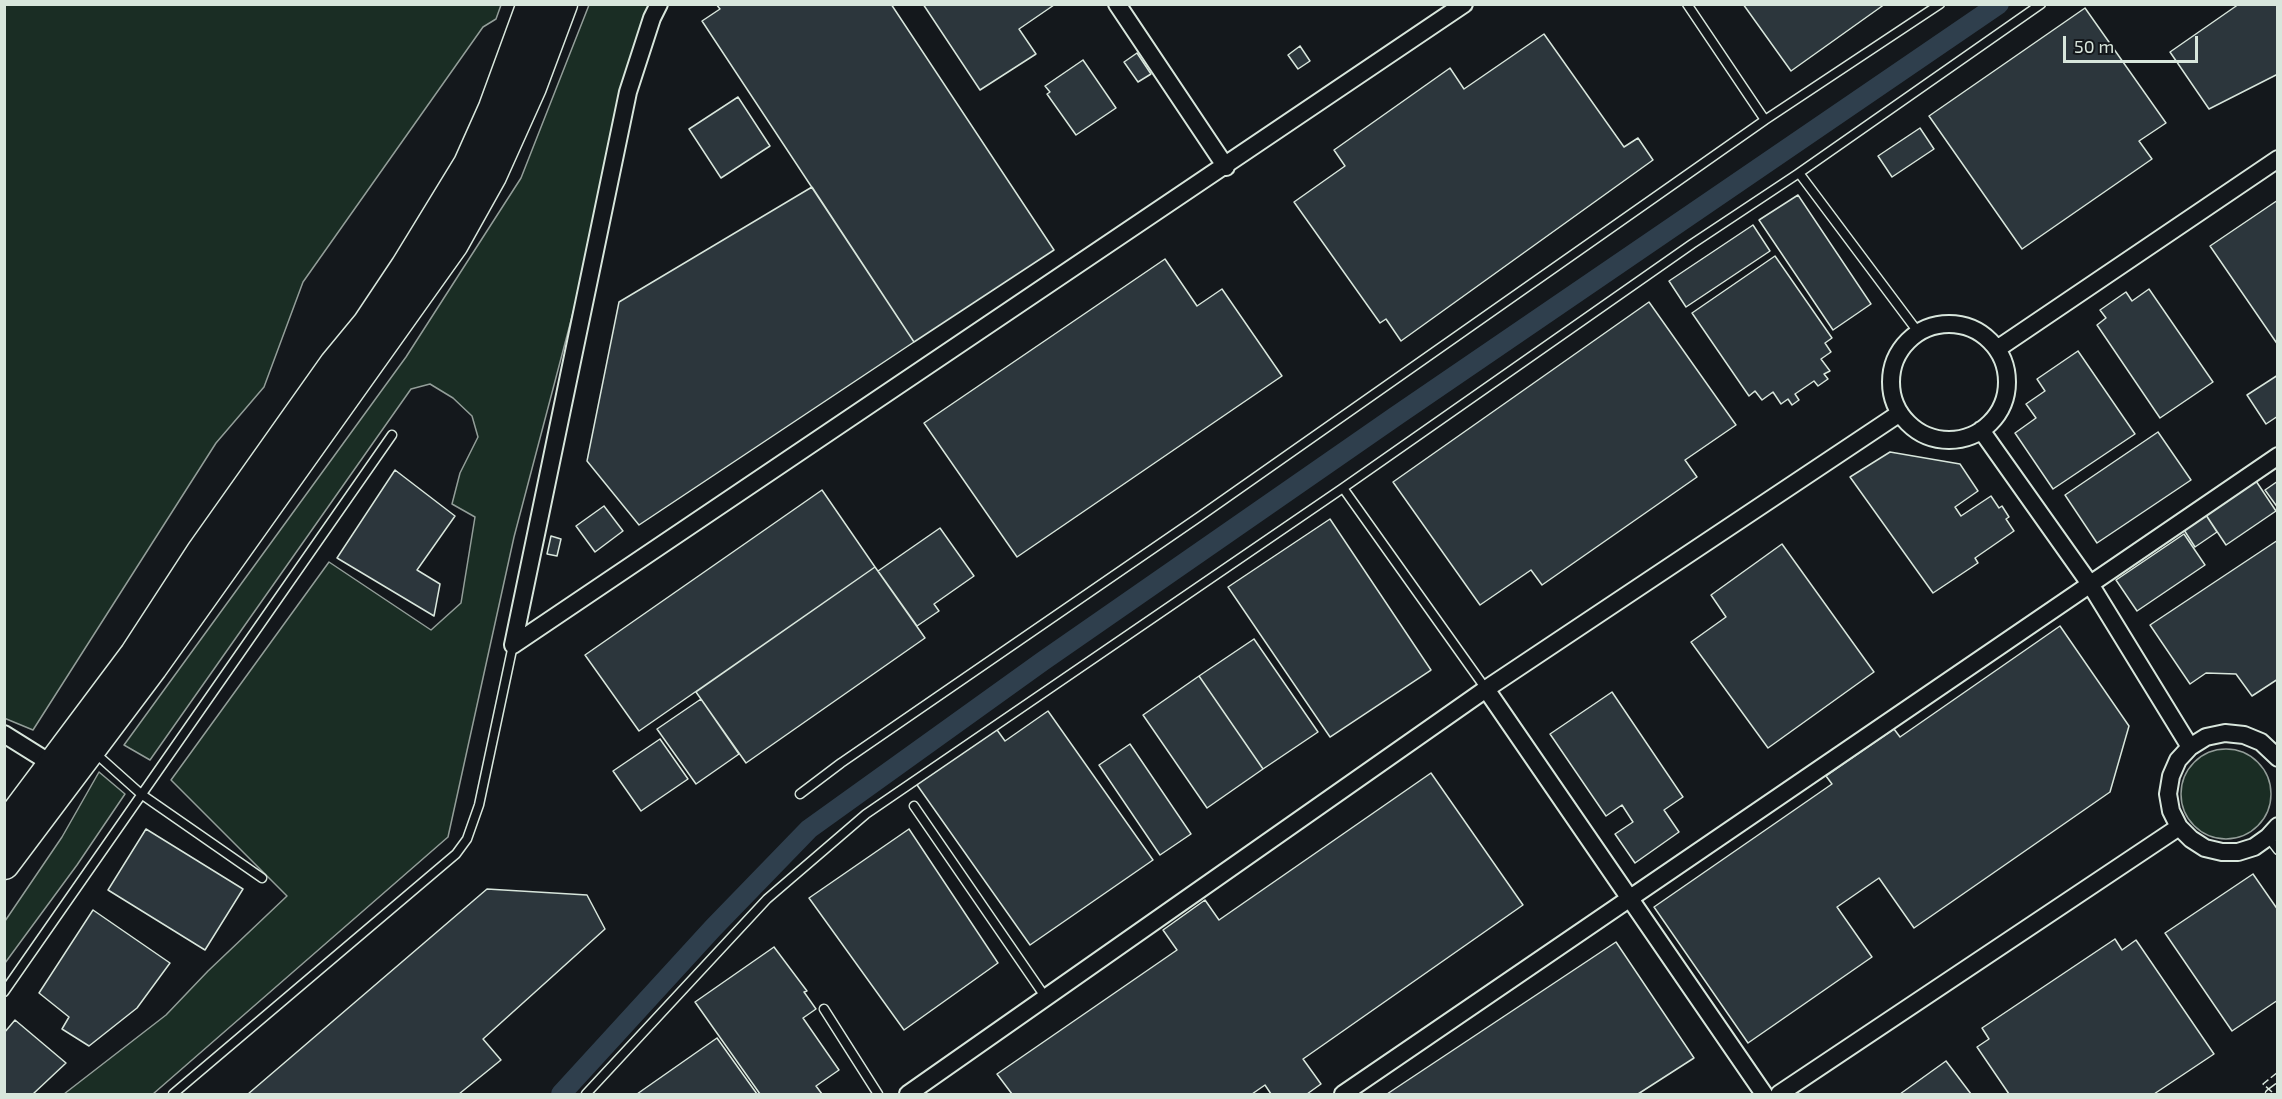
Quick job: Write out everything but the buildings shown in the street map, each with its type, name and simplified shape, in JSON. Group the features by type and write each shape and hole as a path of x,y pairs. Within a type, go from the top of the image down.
{"highway":[{"path":"4,830 135,655 201,552 335,364 368,324 406,267 469,164 494,108 532,4"},
{"path":"4,864 92,749 453,244 491,176 531,87 562,4"}],"street":[{"path":"513,645 628,92 652,18 659,4"},
{"path":"1117,4 1226,167"},
{"path":"513,645 1226,167 1464,4"},
{"path":"1997,349 2277,159"},
{"path":"1952,324 1970,327 1985,336 1997,349 2005,366 2007,384 2004,402 1995,418 1981,430 1964,438 1946,440 1929,436 1913,427 1900,414 1893,397 1891,379 1895,361 1904,345 1918,333 1934,326 1952,324"},
{"path":"908,1094 1486,689 1900,414"},
{"path":"1981,430 2090,584 2190,747"},
{"path":"1343,1095 2277,456"},
{"path":"1486,689 1764,1095"},
{"path":"2274,838 2246,849 2222,852 2205,848 2191,839 2180,827 2172,811 2168,794 2171,776 2178,760 2190,747 2206,737 2225,733 2244,735 2261,742 2277,756"},
{"path":"4,734 52,764"},
{"path":"1779,1095 2180,827"}],"lane":[{"path":"1687,4 1765,120"},
{"path":"800,794 841,763 1199,517 1765,120 1940,4"},
{"path":"586,1095 767,899 866,814 1343,488 2041,4"},
{"path":"1799,173 1918,333"},
{"path":"4,992 392,435"},
{"path":"1343,488 1486,689"},
{"path":"173,1095 456,854 467,839 479,805 513,645"},
{"path":"92,749 141,794 262,878"},
{"path":"914,806 1047,998"},
{"path":"824,1009 878,1095"},
{"path":"2270,1095 2277,1088"}],"green space":[{"path":"5,4 501,5 496,19 483,27 303,282 264,387 216,443 33,730 4,718"},
{"path":"589,5 654,5 514,537 448,837 153,1094 64,1094 166,1015 208,971 287,896 171,780 329,562 431,630 461,603 475,517 452,504 460,473 478,437 472,416 453,398 430,384 411,389 150,760 124,745 406,357 521,178"},
{"path":"2226,749 2243,753 2258,762 2267,777 2271,794 2267,811 2258,826 2243,835 2226,839 2209,835 2194,826 2185,811 2181,794 2185,777 2194,762 2209,753"},
{"path":"99,772 125,794 77,865 5,963 5,921 62,837"}],"waterway":[{"path":"561,1094 713,928 809,829 1043,661 1396,416 1999,4"}],"fence":[{"path":"2272,1092 2263,1084 2278,1072"}]}
